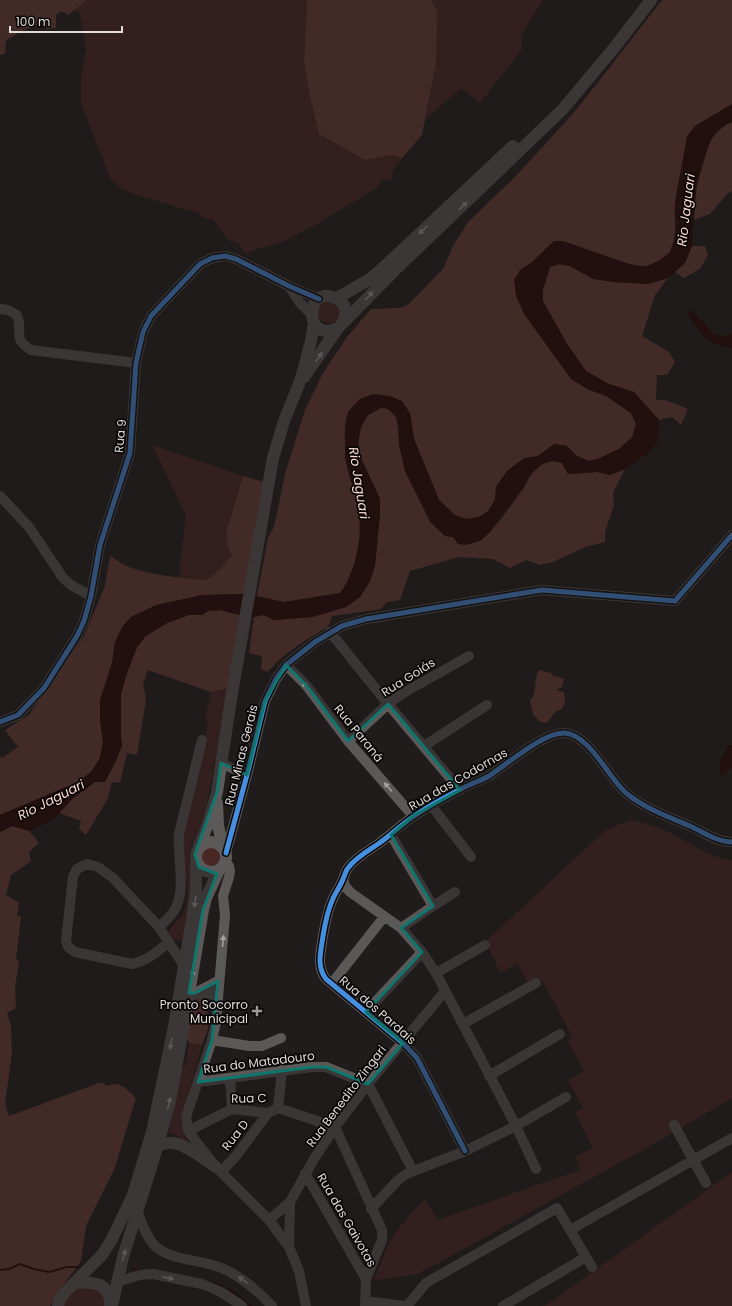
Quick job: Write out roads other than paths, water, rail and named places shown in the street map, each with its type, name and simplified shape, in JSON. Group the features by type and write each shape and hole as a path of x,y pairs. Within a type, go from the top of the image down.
{"main road":[{"path":"337,298 370,279 385,266 545,116 570,91 642,0"},
{"path":"312,318 322,330 328,331 340,326 395,270 562,110 614,48 651,0"},
{"path":"58,1306 60,1299 66,1291 105,1250 118,1228 133,1195 152,1132 173,1032 196,892 195,854 208,824 217,792 273,458 284,420 299,384 311,341 312,308 319,299 328,296 337,298 344,305 346,315 318,359 299,384"},
{"path":"111,1306 116,1282 171,1094 192,993 203,910 206,898 224,858 218,826 217,792"},
{"path":"199,846 203,843 212,841 217,843 224,858"},
{"path":"196,863 199,867 209,872 224,858"},
{"path":"157,1146 166,1143 182,1145 219,1169"},
{"path":"75,1283 96,1283 103,1287 109,1294 111,1306"}],"street":[{"name":"Rua 9","path":"0,722 18,715 44,688 77,636 84,621 91,596 100,545 130,453 136,363 143,332 151,316 200,264 212,258 224,256 236,258 289,286 319,299"},
{"name":"Rua 9","path":"289,286 312,318"},
{"path":"0,309 8,310 17,315 20,322 19,338 22,345 30,350 136,363"},
{"path":"0,496 29,527 63,578 71,585 91,596"},
{"name":"Rua Minas Gerais","path":"224,858 247,775 265,701 276,679 286,665 306,648 330,632 342,626 366,619 542,590 675,601 732,535"},
{"path":"330,632 460,790"},
{"name":"Rua Goiás","path":"348,741 388,704 405,692 469,656"},
{"name":"Rua Paraná","path":"286,665 306,685 348,741 413,816"},
{"path":"424,746 487,705"},
{"name":"Rua das Codornas","path":"343,880 348,868 354,862 413,816 487,776 543,739 556,734 565,733 574,735 582,741 617,785 627,794 655,811 713,837 726,842 732,842"},
{"path":"159,927 174,911 179,900 181,890 178,846 202,740"},
{"path":"221,763 247,775"},
{"path":"431,805 471,857"},
{"path":"390,835 433,906"},
{"path":"224,858 230,871 223,896 225,915 218,980 216,1022 212,1040 186,1118 188,1131 219,1169 268,1220 289,1247 299,1271 306,1306"},
{"path":"170,942 149,958 132,964 75,952 69,949 66,940 74,877 77,869 87,864 98,867 113,878 159,927 170,942 184,966"},
{"path":"343,880 350,892 401,928 422,952 436,973 463,1024 516,1126 536,1169"},
{"name":"Rua dos Pardais","path":"343,880 332,901 328,915 320,957 322,973 403,1043 417,1058 465,1151"},
{"path":"401,928 455,892"},
{"path":"332,983 384,916"},
{"path":"436,973 484,945"},
{"path":"366,1012 422,952"},
{"path":"192,993 218,980"},
{"path":"463,1024 536,983"},
{"name":"Rua Benedito Zingari","path":"290,1202 314,1159 335,1127 368,1084 445,991"},
{"path":"192,993 218,996"},
{"path":"489,1076 560,1034"},
{"path":"212,1040 249,1046 262,1046 281,1038"},
{"name":"Rua do Matadouro","path":"198,1082 282,1070 326,1067 368,1084"},
{"path":"278,1108 282,1070"},
{"path":"230,1078 232,1109"},
{"path":"368,1084 413,1171"},
{"path":"371,1209 398,1180 413,1171 465,1151 516,1126 566,1097"},
{"name":"Rua C","path":"188,1131 232,1109 268,1113 278,1108 335,1127"},
{"name":"Rua D","path":"219,1169 236,1156 268,1113"},
{"path":"674,1125 706,1183"},
{"path":"335,1127 371,1209 382,1230 383,1236 366,1279 365,1304 406,1306 426,1283 557,1208 592,1267"},
{"path":"570,1230 732,1138"},
{"name":"Rua das Gaivotas","path":"305,1174 366,1279"},
{"path":"268,1220 280,1212 290,1202"},
{"path":"289,1247 290,1202"},
{"path":"137,1211 148,1236 155,1246 164,1253 216,1266 239,1276 261,1294 272,1306"},
{"path":"503,1306 586,1257"},
{"path":"116,1282 140,1275 153,1274 202,1284 221,1292 242,1306"}],"water":[{"name":"Rio Jaguari","path":"732,104 732,122 726,124 714,134 708,147 696,188 692,246 685,263 668,278 648,284 593,279 570,266 559,264 550,267 543,290 543,301 567,344 586,371 609,384 634,392 659,420 658,442 647,454 625,469 610,475 597,472 568,474 562,463 553,461 542,464 529,476 524,487 489,533 480,541 466,545 458,544 453,537 445,536 431,522 405,471 399,445 398,423 396,417 388,409 381,408 368,415 361,427 358,442 361,458 380,499 380,514 375,566 370,581 360,597 346,607 313,617 274,620 264,615 254,617 243,616 220,610 208,611 202,615 189,615 167,623 146,636 137,647 121,694 122,746 105,782 95,782 73,798 54,819 29,831 12,826 0,832 0,815 78,782 91,772 100,758 103,742 100,720 100,700 112,663 115,642 122,627 131,617 156,605 202,595 246,594 284,602 340,593 346,585 354,565 360,538 359,500 350,479 345,458 345,433 348,412 360,399 373,394 390,396 402,401 410,413 414,439 439,500 455,515 466,519 479,517 488,511 495,500 496,487 507,471 524,458 538,456 554,444 567,446 577,456 589,461 600,458 619,449 632,437 636,424 631,413 606,396 587,389 571,379 524,314 516,296 514,280 520,270 531,263 554,241 563,241 629,264 644,267 657,262 670,252 674,240 676,226 675,203 687,136 695,126"},
{"path":"692,310 713,333 722,336 732,334 732,348 718,345 705,337 695,326 688,313"},
{"path":"732,745 732,767 721,777 719,763 728,746"}],"waterway":[{"path":"0,1270 9,1269 20,1264 49,1272 67,1267 84,1267"},
{"path":"131,1269 140,1271"},
{"path":"211,1283 228,1289 251,1306"}],"place":[{"name":"Pronto Socorro Municipal","path":"257,1011"}]}
